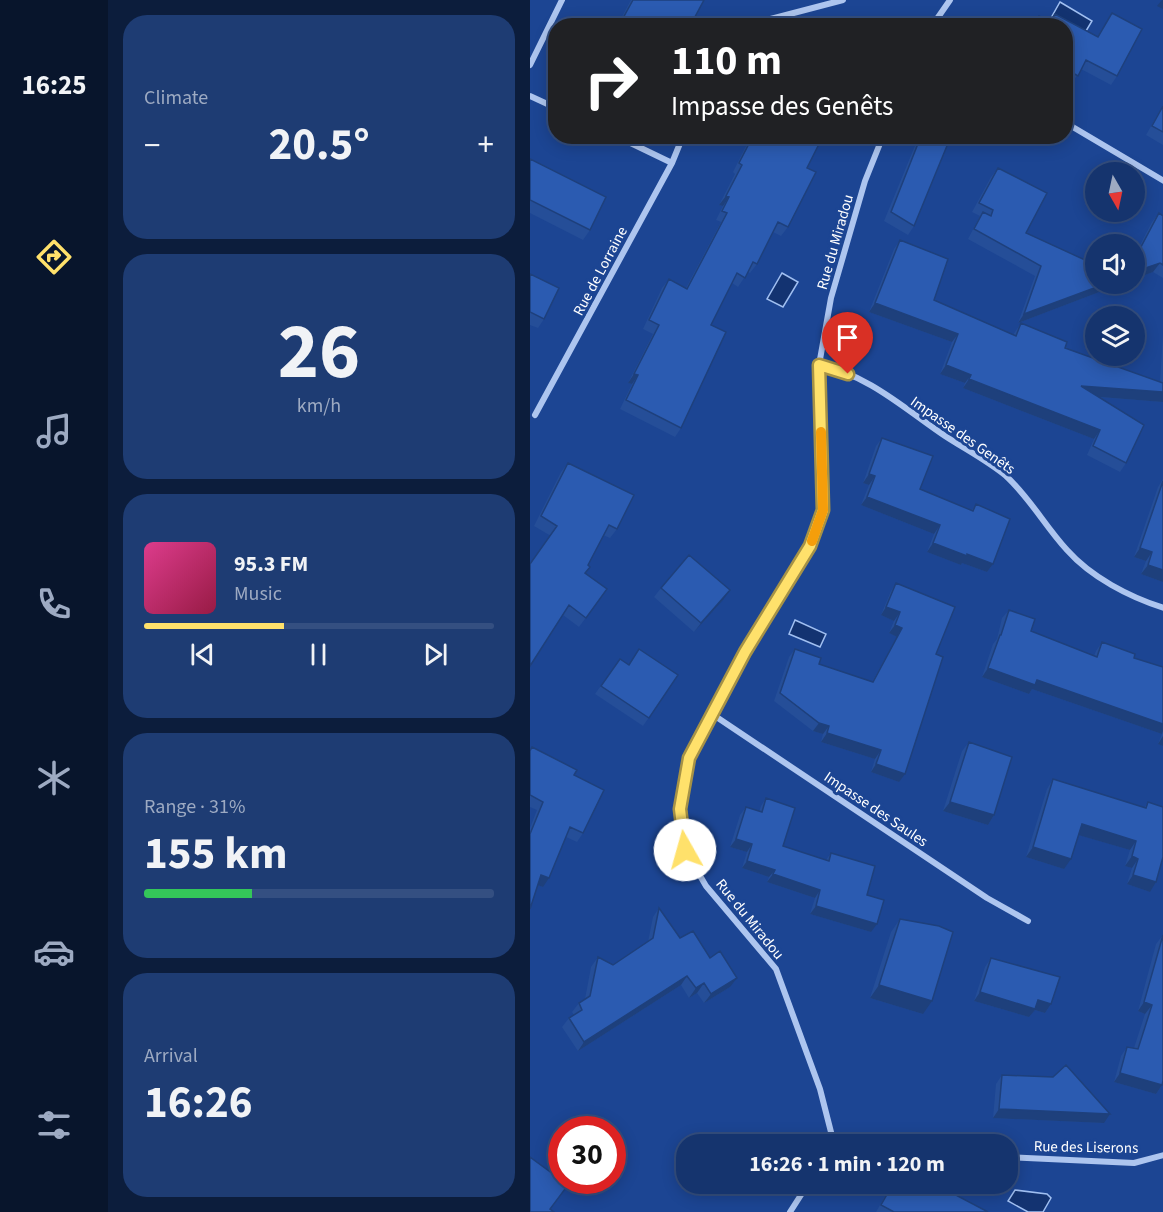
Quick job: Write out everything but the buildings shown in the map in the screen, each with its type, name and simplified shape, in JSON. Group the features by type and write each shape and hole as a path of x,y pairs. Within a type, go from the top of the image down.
{"street":[{"path":"553,18 562,0"},
{"path":"775,18 844,0"},
{"path":"938,18 950,0"},
{"path":"530,65 548,28"},
{"path":"530,96 548,104"},
{"path":"1073,127 1163,181"},
{"path":"633,144 672,163"},
{"name":"Rue de Lorraine","path":"535,415 672,163 680,144"},
{"name":"Rue du Miradou","path":"831,1134 820,1089 776,969 706,886 685,850 680,809 689,758 745,652 810,546 823,510 819,365 831,298 865,181 879,144"},
{"name":"Impasse des Genêts","path":"819,365 864,380 1005,476 1033,505 1067,551 1092,573 1142,601 1163,608"},
{"name":"Impasse des Saules","path":"712,714 987,898 1028,921"},
{"name":"Rue des Liserons","path":"1018,1158 1134,1163 1163,1155"},
{"path":"790,1212 802,1194"}],"water":[{"path":"1060,2 1092,21 1083,36 1073,30 1073,18 1051,18"},
{"path":"782,273 798,282 783,307 767,299"},
{"path":"795,620 826,634 820,647 789,634"},
{"path":"1018,1190 1047,1194 1051,1198 1043,1212 1028,1212 1008,1201 1012,1194 1018,1194"}],"slow traffic":[{"path":"812,541 823,510 821,432"}],"route":[{"path":"685,850 680,809 689,758 745,652 810,546 823,510 819,365 848,374"}]}
